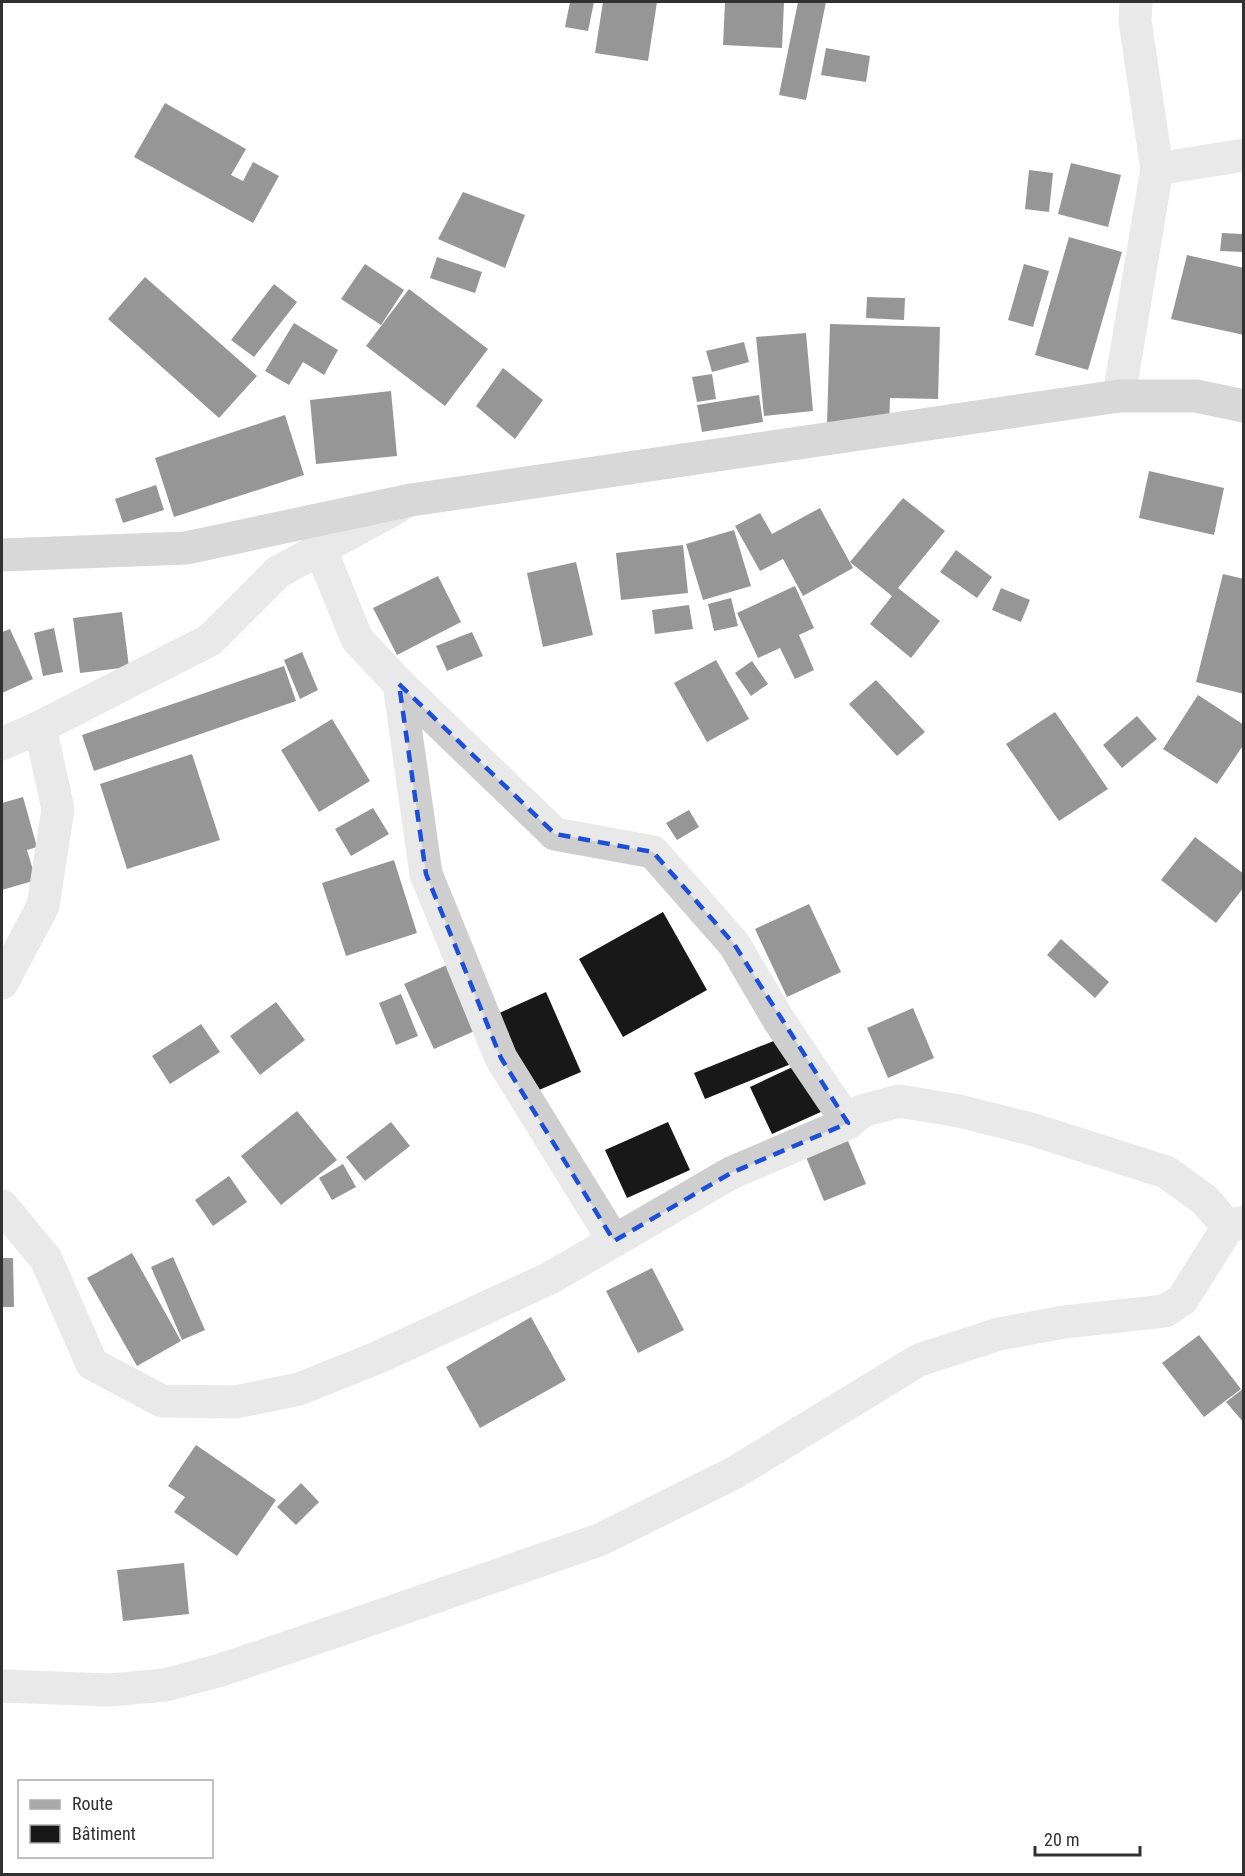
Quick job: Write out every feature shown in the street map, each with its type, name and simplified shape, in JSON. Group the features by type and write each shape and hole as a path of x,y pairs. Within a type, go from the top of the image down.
{"main road":[{"path":"2,555 186,548 411,500 1119,396 1196,396 1244,406"}],"street":[{"path":"1119,396 1157,169 1136,21 1136,2"},
{"path":"1157,169 1244,155"},
{"path":"2,744 210,640 278,572 411,500"},
{"path":"320,548 357,639 399,684 555,834 653,852 734,944 784,1027 848,1123"},
{"path":"399,684 426,874 501,1058 614,1241"},
{"path":"2,983 43,906 58,809 40,727"},
{"path":"2,1206 46,1259 92,1364 162,1401 236,1402 299,1389 379,1357 539,1283 731,1173 848,1123 862,1111 899,1101 959,1111 1030,1129 1166,1172 1236,1225 1182,1300 1165,1311 1064,1322 1010,1332 919,1360 712,1485 599,1540 317,1638 165,1685 110,1690 2,1686"}],"highlighted area":[{"path":"399,684 555,834 653,852 734,944 848,1123 731,1173 614,1241 501,1058 426,874"}],"building":[{"path":"570,2 594,2 588,31 565,27"},
{"path":"603,2 657,2 648,61 595,53"},
{"path":"725,2 784,2 782,48 723,45"},
{"path":"798,2 826,2 806,100 779,95"},
{"path":"826,48 870,56 866,82 821,75"},
{"path":"165,103 246,149 231,175 243,181 253,162 279,176 253,223 134,157"},
{"path":"1071,163 1121,175 1108,227 1058,214"},
{"path":"1029,170 1053,173 1049,212 1025,209"},
{"path":"463,192 525,215 505,268 438,239"},
{"path":"1222,233 1244,234 1244,252 1220,251"},
{"path":"1069,237 1122,252 1088,370 1035,355"},
{"path":"1187,255 1244,268 1244,335 1171,319"},
{"path":"437,257 482,272 475,293 430,278"},
{"path":"365,264 404,290 381,325 341,299"},
{"path":"1024,264 1049,271 1033,327 1008,320"},
{"path":"145,277 257,376 219,418 108,319"},
{"path":"274,284 297,302 254,357 231,340"},
{"path":"409,289 488,349 445,406 366,346"},
{"path":"867,297 905,298 904,320 866,318"},
{"path":"294,323 338,350 324,375 303,362 289,385 265,371"},
{"path":"830,324 940,327 938,399 890,398 889,426 827,424"},
{"path":"806,333 813,411 764,416 756,337"},
{"path":"744,342 749,362 712,372 706,351"},
{"path":"503,368 543,400 515,439 476,406"},
{"path":"712,374 716,399 697,402 692,377"},
{"path":"391,391 397,456 316,464 310,400"},
{"path":"759,395 763,422 702,432 697,405"},
{"path":"285,415 304,475 174,517 155,458"},
{"path":"1149,471 1224,488 1214,535 1139,518"},
{"path":"156,485 164,510 123,523 115,499"},
{"path":"903,498 945,531 898,588 940,621 911,658 870,624 892,596 850,562"},
{"path":"820,508 853,568 803,596 783,559 760,571 735,526 760,513 772,534"},
{"path":"734,530 751,586 703,600 686,544"},
{"path":"683,545 688,593 621,600 616,553"},
{"path":"956,550 992,577 977,598 940,572"},
{"path":"576,562 593,635 543,647 527,573"},
{"path":"1223,574 1244,579 1244,694 1196,682"},
{"path":"438,576 461,622 397,655 373,608"},
{"path":"795,586 814,628 799,635 814,670 795,679 780,648 758,658 737,613"},
{"path":"1001,588 1030,600 1021,622 992,610"},
{"path":"731,598 738,626 714,631 708,604"},
{"path":"689,605 693,629 655,634 652,610"},
{"path":"122,612 129,667 80,673 73,618"},
{"path":"54,628 63,672 43,676 34,633"},
{"path":"10,629 33,679 2,693 2,632"},
{"path":"472,632 483,656 447,671 436,646"},
{"path":"302,652 318,690 300,699 284,660"},
{"path":"716,660 749,719 707,742 674,683"},
{"path":"752,661 768,684 751,696 735,673"},
{"path":"284,666 296,701 94,771 82,735"},
{"path":"876,680 925,732 897,756 849,704"},
{"path":"1198,695 1244,725 1244,744 1217,784 1163,749"},
{"path":"1055,712 1108,789 1059,821 1006,744"},
{"path":"1137,716 1157,739 1122,768 1103,745"},
{"path":"332,719 370,781 319,812 281,750"},
{"path":"192,754 220,840 127,869 100,784"},
{"path":"23,797 37,847 27,850 36,880 2,890 2,803"},
{"path":"373,808 389,834 351,856 335,829"},
{"path":"689,810 699,827 677,840 666,823"},
{"path":"1195,837 1244,874 1244,887 1216,923 1161,880"},
{"path":"394,860 417,933 346,956 322,883"},
{"path":"809,904 841,972 787,997 755,929"},
{"path":"663,912 707,990 623,1037 579,959"},
{"path":"1061,939 1109,982 1095,998 1047,955"},
{"path":"449,964 479,1029 434,1049 404,984"},
{"path":"546,992 581,1072 532,1093 497,1014"},
{"path":"401,994 418,1036 396,1045 379,1003"},
{"path":"276,1002 305,1040 260,1075 230,1036"},
{"path":"913,1008 934,1058 888,1078 867,1028"},
{"path":"201,1024 220,1052 170,1084 152,1056"},
{"path":"781,1038 791,1064 705,1099 694,1073"},
{"path":"801,1063 823,1111 772,1134 750,1087"},
{"path":"297,1111 337,1160 281,1205 241,1156"},
{"path":"391,1122 410,1146 365,1181 346,1157"},
{"path":"668,1122 690,1170 627,1198 605,1150"},
{"path":"848,1141 866,1184 824,1201 806,1157"},
{"path":"343,1164 356,1187 332,1200 319,1178"},
{"path":"229,1176 247,1202 213,1226 195,1200"},
{"path":"132,1253 181,1341 137,1366 87,1278"},
{"path":"173,1257 205,1330 182,1340 151,1267"},
{"path":"2,1258 13,1258 14,1307 2,1307"},
{"path":"652,1268 684,1330 638,1353 606,1291"},
{"path":"531,1317 566,1380 480,1428 446,1367"},
{"path":"1199,1335 1241,1389 1204,1417 1162,1363"},
{"path":"1244,1388 1244,1423 1226,1402"},
{"path":"196,1445 276,1500 237,1556 174,1512 185,1497 168,1486"},
{"path":"301,1483 319,1502 296,1525 277,1507"},
{"path":"184,1563 189,1614 123,1621 117,1570"}]}
